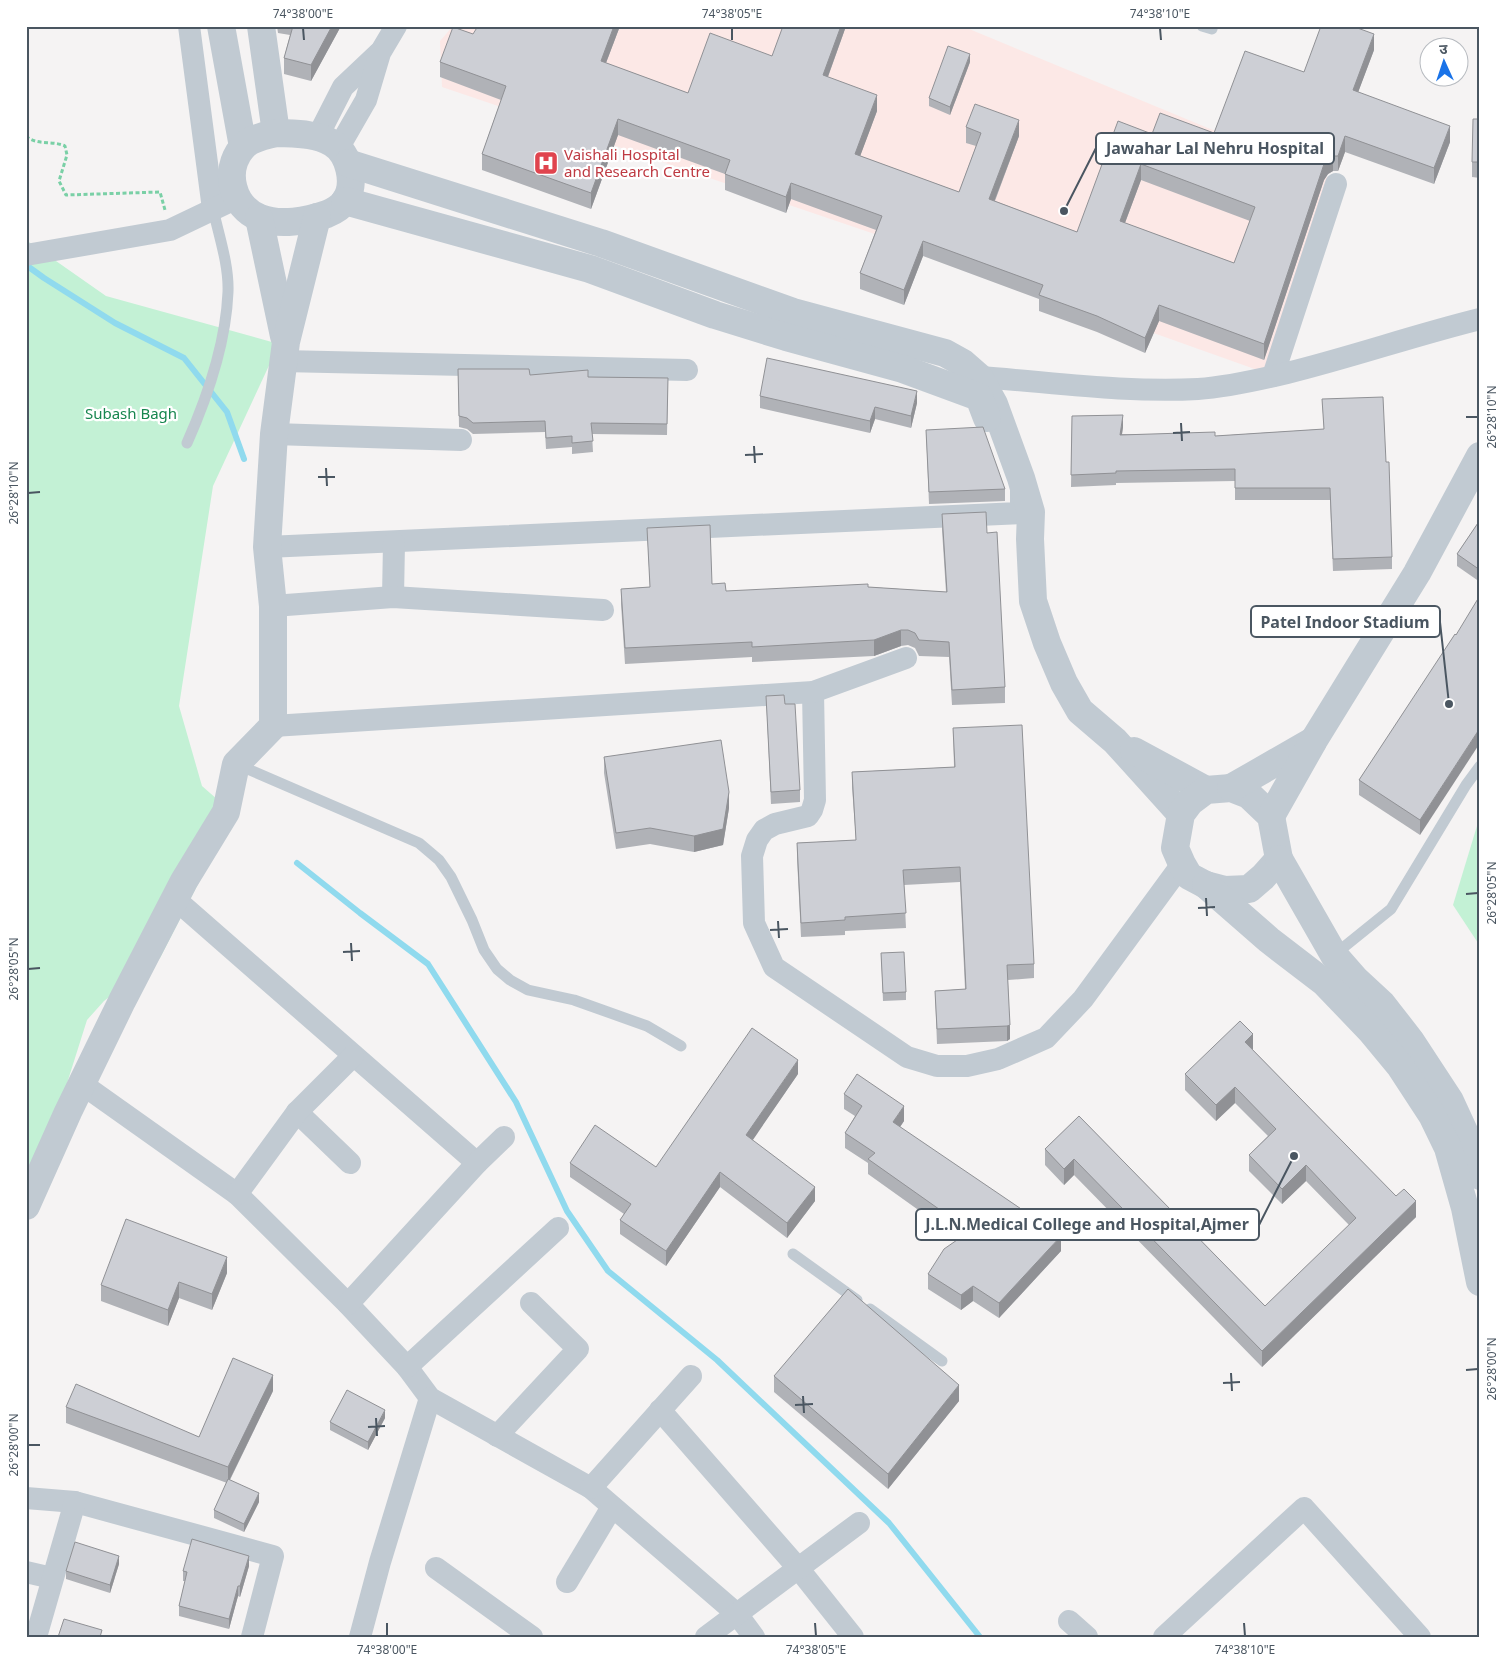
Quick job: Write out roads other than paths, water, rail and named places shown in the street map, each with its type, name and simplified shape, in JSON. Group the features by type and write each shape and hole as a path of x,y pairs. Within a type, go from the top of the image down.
{"street":[{"path":"188,26 225,204"},
{"path":"221,26 243,147"},
{"path":"261,26 276,134"},
{"path":"26,255 170,230 225,204 244,208 259,218 278,222 317,217 334,211 345,201 350,191 350,184 335,149 343,87 380,53 396,26"},
{"path":"225,204 232,184 232,172 235,161 243,147 257,138 276,134 335,149 601,243 790,325 979,397 1030,539"},
{"path":"1273,376 1336,184"},
{"path":"345,201 590,269 715,315 790,325 945,353 963,363 979,378 994,404 1021,478 1031,512 1030,539 1033,601 1047,643 1064,683 1080,711 1115,741 1181,814"},
{"path":"273,726 273,606 267,548 274,434 284,352 317,217"},
{"path":"259,218 284,352"},
{"path":"590,269 601,243"},
{"path":"979,378 1123,388 1198,389 1273,376 1338,361 1411,338 1480,320"},
{"path":"284,352 687,370"},
{"path":"274,434 461,440"},
{"path":"1271,816 1314,740 1417,573 1480,456"},
{"path":"1021,478 1021,513"},
{"path":"267,548 1021,513"},
{"path":"393,597 394,543"},
{"path":"273,606 393,597 603,610"},
{"path":"26,1206 122,1001 175,899 226,812 236,764 273,726 813,692 906,658"},
{"path":"813,692 815,800 808,816 775,824 764,830 757,840 752,856 754,923 774,967 908,1057 937,1066 967,1066 998,1059 1046,1038 1083,999 1182,864"},
{"path":"1314,740 1190,802 1181,814 1175,848 1189,876 1206,885 1270,940 1326,983 1372,1031 1400,1066 1432,1115 1448,1148 1465,1208 1480,1282"},
{"path":"1115,741 1218,789 1249,795 1271,816 1279,859 1334,956 1354,979 1382,1004 1410,1040 1450,1101 1474,1153 1480,1176"},
{"path":"1206,885 1226,890 1249,889 1279,859"},
{"path":"175,899 477,1163"},
{"path":"237,1194 296,1112 353,1056"},
{"path":"82,1084 237,1194 348,1304 407,1366 430,1398 591,1488 737,1614 754,1637"},
{"path":"296,1112 350,1163"},
{"path":"348,1304 477,1163 504,1137"},
{"path":"407,1366 558,1228"},
{"path":"497,1436 578,1349 531,1304"},
{"path":"591,1488 691,1376"},
{"path":"360,1637 380,1562 430,1398"},
{"path":"660,1410 798,1568 853,1637"},
{"path":"26,1498 75,1502 274,1556 252,1637"},
{"path":"36,1637 75,1502"},
{"path":"567,1582 612,1507"},
{"path":"1164,1637 1304,1508 1420,1637"},
{"path":"706,1637 859,1523"},
{"path":"436,1568 503,1627 532,1637"},
{"path":"26,1572 52,1578"},
{"path":"1069,1621 1087,1637"}],"lane":[{"path":"187,443 201,410 215,363 224,319 228,291 224,256 225,204"},
{"path":"236,764 420,843 439,860 447,872 472,920 484,950 497,969 510,980 528,990 574,1000 647,1026 681,1046"},
{"path":"1334,956 1391,909 1466,785 1480,766"},
{"path":"793,1254 942,1361"}],"waterway":[{"path":"26,265 115,323 184,358 227,412 244,459"},
{"path":"297,863 428,964 516,1102 567,1211 608,1271 717,1360 889,1523 980,1637"}],"place":[{"name":"Vaishali Hospital and Research Centre","path":"546,163"},
{"name":"Jawahar Lal Nehru Hospital","path":"1064,211"},
{"name":"Patel Indoor Stadium","path":"1449,704"},
{"name":"J.L.N.Medical College and Hospital,Ajmer","path":"1294,1156"}],"park label":[{"name":"Subash Bagh","path":"131,413"}]}
